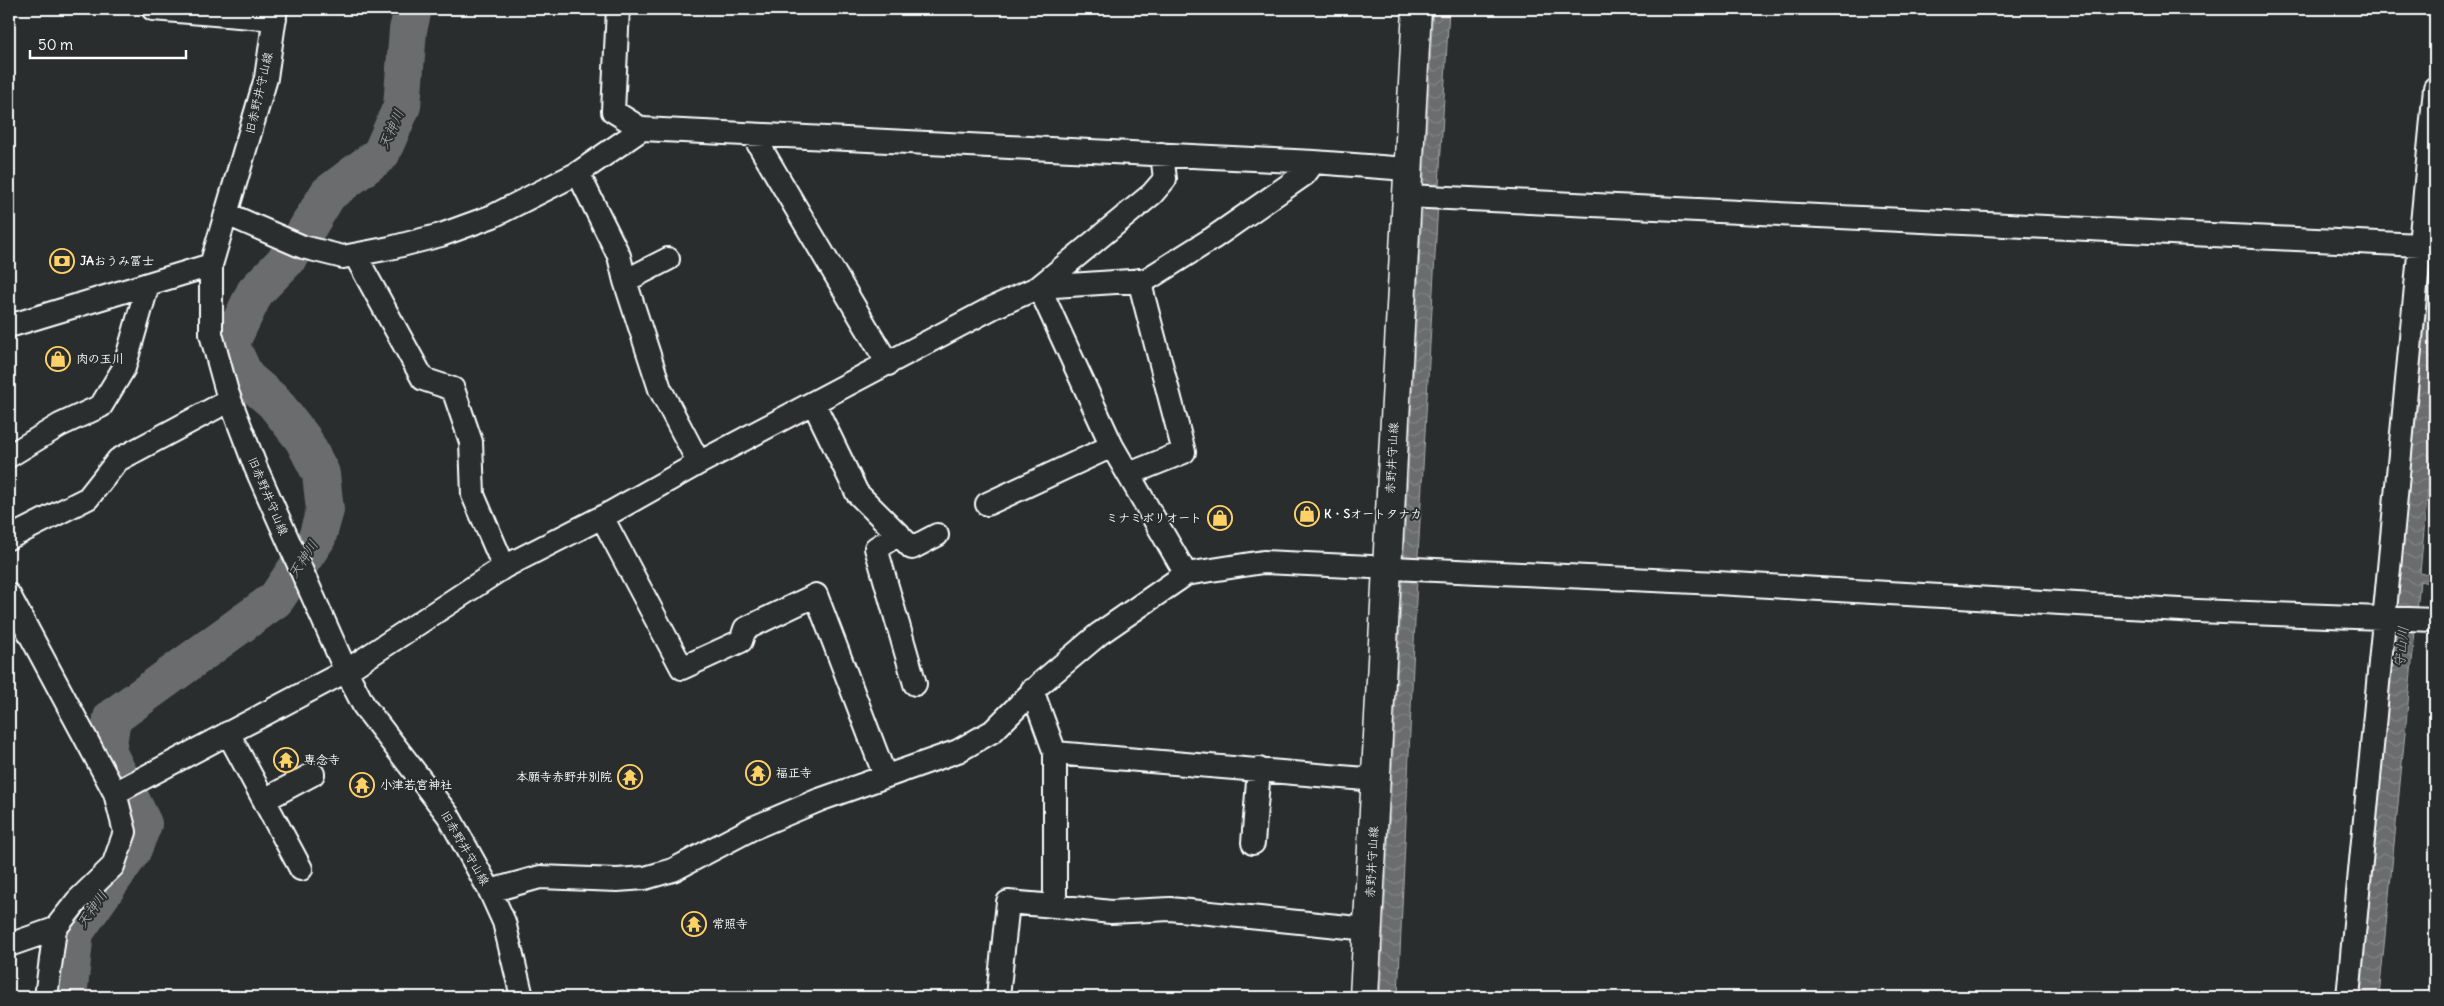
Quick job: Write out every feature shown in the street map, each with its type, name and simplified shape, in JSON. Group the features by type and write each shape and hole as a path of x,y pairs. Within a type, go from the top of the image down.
{"main road":[{"name":"赤野井守山線","path":"1364,997 1417,9"}],"street":[{"path":"153,9 275,14"},
{"path":"618,9 613,111 642,130 1162,154 1408,169"},
{"name":"旧赤野井守山線","path":"275,14 266,78 211,265 211,334 230,400 256,468 346,671 364,706 448,816 490,891 504,922 522,997"},
{"path":"2348,997 2435,88"},
{"path":"227,214 303,247 344,257 441,235 493,216 578,173 642,130"},
{"path":"753,135 888,364"},
{"path":"115,793 346,671 504,567 602,517 699,462 814,404 992,308 1039,286 1152,194 1165,180 1162,154"},
{"path":"1039,286 1146,280 1213,238 1305,174 1314,162"},
{"path":"578,173 619,256 625,281 660,389 699,462"},
{"path":"1406,196 2420,246"},
{"path":"355,254 422,379 453,389 471,442 473,494 504,567"},
{"path":"625,281 668,259"},
{"path":"9,326 211,265"},
{"path":"1129,474 1184,452 1139,280"},
{"path":"9,456 60,426 101,406 124,368 148,284"},
{"path":"1039,286 1112,446 1186,574"},
{"path":"9,538 88,498 118,460 230,400"},
{"path":"814,404 857,493 912,548 937,535"},
{"path":"987,504 1112,446"},
{"path":"602,517 682,668 740,641 745,629 816,595 885,776"},
{"path":"899,534 876,548 915,684"},
{"path":"490,891 540,877 617,880 645,878 673,870 754,828 819,800 958,751 993,730 1032,690 1099,634 1186,574 1263,562 1386,566 1717,583 2198,611 2435,620"},
{"path":"9,595 115,793 125,832 113,866 77,900 55,929 46,997"},
{"path":"1032,690 1055,753 1055,906"},
{"path":"228,733 301,869"},
{"path":"1055,753 1377,780"},
{"path":"1252,843 1259,769"},
{"path":"264,800 313,774"},
{"path":"998,997 1008,902 1111,912 1170,909 1368,929"},
{"path":"9,945 55,929"}],"water":[{"path":"1433,9 1449,9 1418,556 1398,997 1380,997"},
{"name":"守山川","path":"2435,190 2435,414 2420,573 2435,576 2435,609 2430,608 2432,584 2420,581 2379,997 2357,997"}],"waterway":[{"name":"天神川","path":"68,997 75,932 132,851 143,824 107,751 112,718 276,599 317,538 325,510 321,474 303,439 274,402 246,378 230,344 255,292 291,255 328,194 381,154 402,106 408,30 413,9"}],"place":[{"name":"JAおうみ冨士","path":"62,261"},
{"name":"肉の玉川","path":"58,359"},
{"name":"K・Sオートタナカ","path":"1307,514"},
{"name":"ミナミボリオート","path":"1220,518"},
{"name":"専念寺","path":"286,760"},
{"name":"福正寺","path":"758,773"},
{"name":"本願寺赤野井別院","path":"630,777"},
{"name":"小津若宮神社","path":"362,785"},
{"name":"常照寺","path":"694,924"}]}
